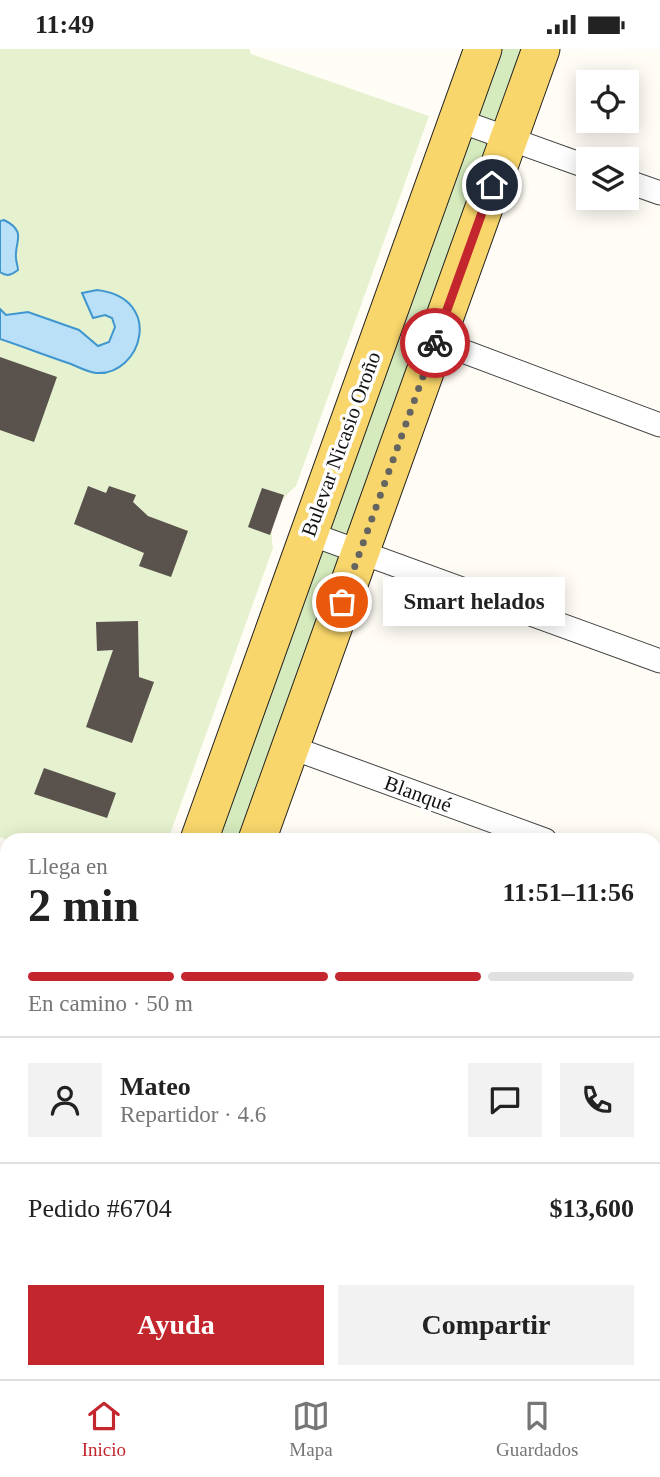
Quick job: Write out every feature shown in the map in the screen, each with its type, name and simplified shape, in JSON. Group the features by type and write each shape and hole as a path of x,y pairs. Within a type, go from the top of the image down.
{"main road":[{"name":"Bulevar Nicasio Oroño","path":"202,833 483,49"},
{"path":"259,833 541,49"}],"street":[{"path":"457,120 576,163"},
{"path":"639,186 660,194"},
{"path":"436,341 660,425"},
{"path":"309,533 660,661"},
{"name":"Blanqué","path":"290,747 526,833"}],"green space":[{"path":"0,49 249,49 251,54 429,116 296,486 279,506 276,514 272,531 273,548 171,833 0,833"},
{"path":"483,49 541,49 260,833 202,833"}],"water":[{"path":"4,220 18,233 18,270 9,275 0,272 0,221"},
{"path":"97,290 118,296 132,307 139,321 139,336 134,350 125,362 112,371 90,372 0,339 0,309 6,315 28,312 79,330 98,346 109,342 115,327 112,318 105,315 93,318 82,293"}],"building":[{"path":"0,357 57,377 34,442 0,430"},
{"path":"88,486 106,493 109,486 136,495 133,502 148,516 188,531 171,577 139,566 144,553 74,524"},
{"path":"262,488 284,495 270,535 248,527"},
{"path":"138,621 139,677 154,682 132,743 86,727 113,650 97,651 96,622"},
{"path":"44,768 116,793 107,818 34,794"}],"way so far":[{"path":"342,602 435,343"}],"place":[{"name":"Smart helados","path":"342,602"}],"route":[{"path":"435,343 492,185"}]}
